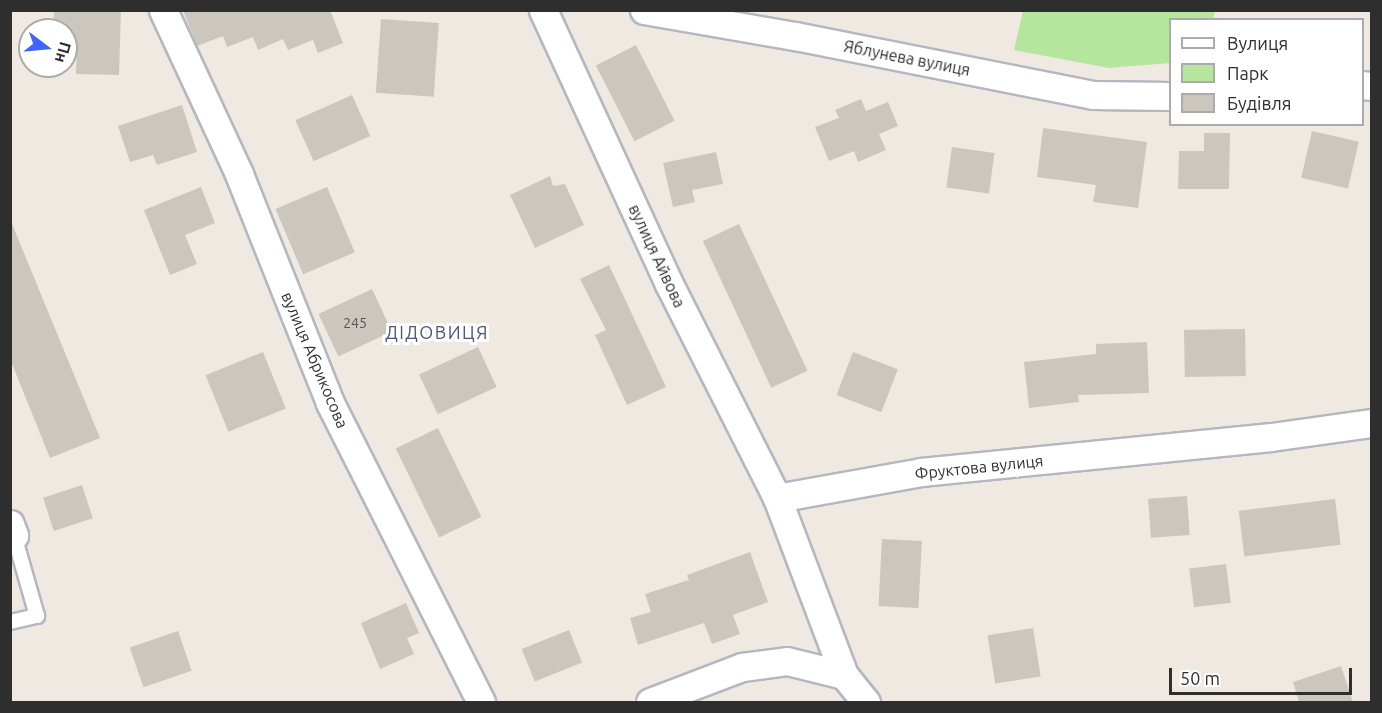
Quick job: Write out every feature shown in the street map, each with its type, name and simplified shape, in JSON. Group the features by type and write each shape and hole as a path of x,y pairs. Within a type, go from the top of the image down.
{"street":[{"name":"вулиця Абрикосова","path":"164,10 239,174 330,403 481,702"},
{"name":"вулиця Айвова","path":"543,10 669,284 777,498"},
{"name":"Яблунева вулиця","path":"644,10 795,36 1093,94 1169,96"},
{"name":"Фруктова вулиця","path":"777,498 921,472 1271,437 1371,423"},
{"path":"777,498 844,675 866,702"},
{"path":"650,702 742,667 787,661 844,675"}],"lane":[{"path":"10,622 37,616 12,531"}],"green space":[{"path":"1023,10 1215,11 1213,18 1169,18 1169,63 1109,68 1014,50"}],"building":[{"path":"54,10 121,10 119,75 78,74 78,18 54,18"},
{"path":"183,10 330,10 343,43 318,53 313,40 288,50 283,39 258,50 253,37 227,47 223,36 197,46"},
{"path":"381,19 439,23 434,97 376,93"},
{"path":"636,45 675,121 634,141 596,65"},
{"path":"352,95 370,136 314,161 295,120"},
{"path":"861,99 866,111 888,102 898,126 879,134 886,150 858,162 854,151 829,161 815,127 839,118 835,110"},
{"path":"182,105 197,152 157,165 153,155 130,162 118,126"},
{"path":"1043,128 1147,142 1138,208 1093,202 1096,185 1037,177"},
{"path":"1312,131 1359,142 1348,189 1301,178"},
{"path":"1204,133 1230,133 1229,189 1178,189 1179,151 1204,151"},
{"path":"952,147 995,153 989,194 946,188"},
{"path":"716,152 723,184 692,190 695,202 673,207 663,163"},
{"path":"550,176 553,186 565,184 584,225 535,248 510,195"},
{"path":"201,187 215,223 185,235 197,264 170,275 144,210"},
{"path":"327,187 355,252 303,274 275,209"},
{"path":"10,219 100,438 50,458 10,359"},
{"path":"739,224 807,371 771,388 703,241"},
{"path":"609,265 666,387 627,405 595,335 606,330 580,279"},
{"path":"372,289 392,332 338,357 319,314"},
{"path":"1245,329 1246,376 1185,377 1184,330"},
{"path":"1147,342 1149,393 1078,395 1079,402 1029,408 1024,362 1096,354 1096,344"},
{"path":"478,347 497,387 438,414 419,374"},
{"path":"263,352 286,409 228,432 206,375"},
{"path":"853,352 898,369 881,412 837,395"},
{"path":"438,428 481,517 439,538 396,449"},
{"path":"82,485 93,518 54,531 43,498"},
{"path":"1187,496 1190,535 1151,538 1148,499"},
{"path":"1335,499 1341,545 1244,556 1239,511"},
{"path":"882,539 922,541 918,608 878,606"},
{"path":"750,552 768,602 733,615 740,634 712,644 704,623 638,645 630,618 651,612 645,594 689,580 687,575"},
{"path":"1226,564 1231,603 1194,607 1189,569"},
{"path":"406,603 419,633 407,638 414,654 380,669 361,623"},
{"path":"1033,628 1041,676 995,684 988,635"},
{"path":"569,630 582,662 535,682 522,649"},
{"path":"178,631 192,671 143,687 130,648"},
{"path":"1341,666 1353,702 1299,702 1293,682"}],"district":[{"name":"ДІДОВИЦЯ","path":"437,332"}]}
